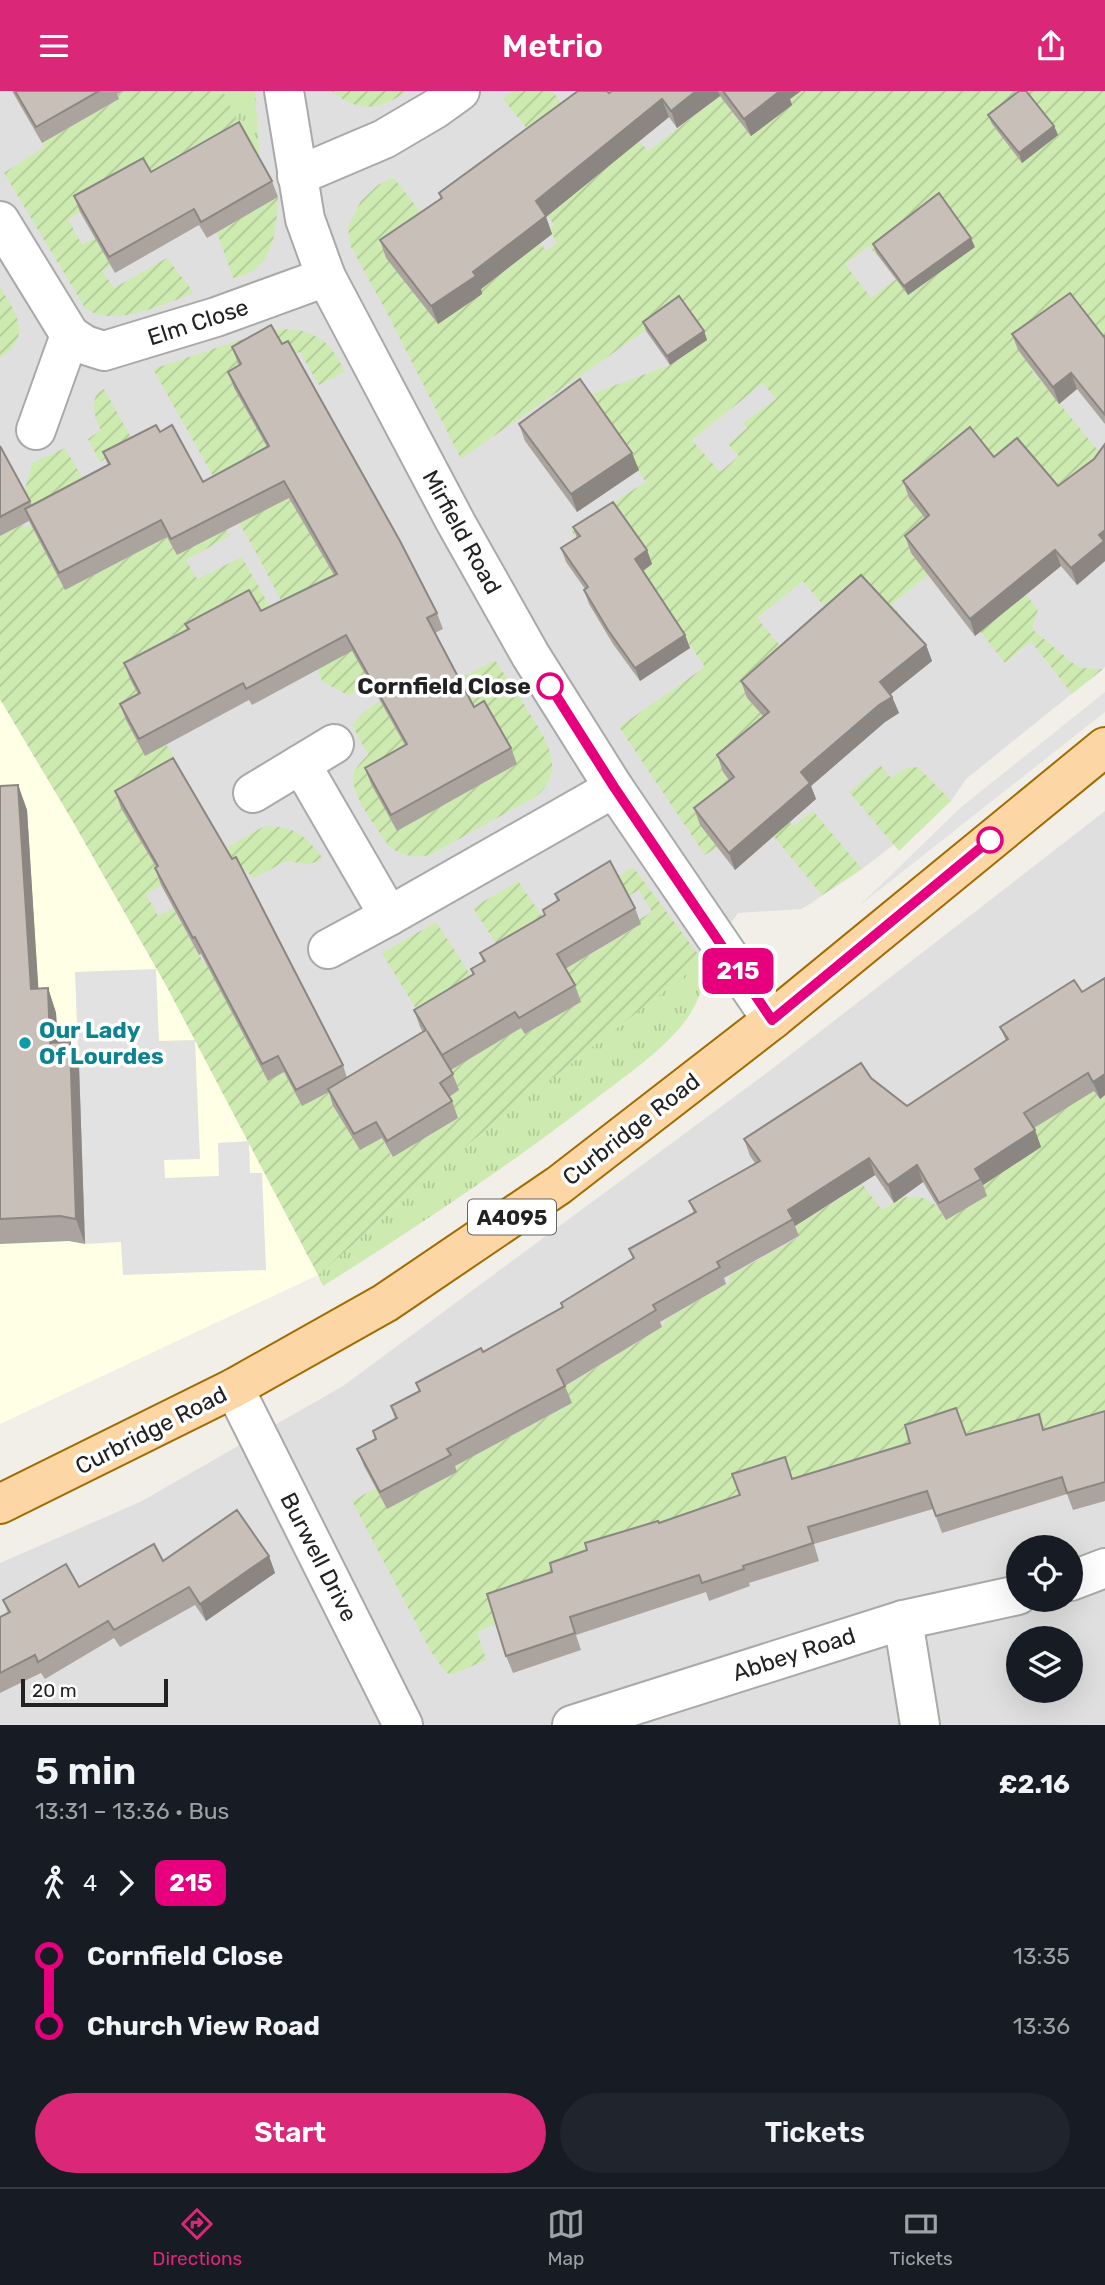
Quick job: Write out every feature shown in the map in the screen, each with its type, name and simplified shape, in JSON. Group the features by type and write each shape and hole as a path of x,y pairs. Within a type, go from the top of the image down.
{"main road":[{"name":"Curbridge Road","path":"0,1503 234,1388 385,1303 559,1185 772,1020 1105,747"}],"street":[{"name":"Mirfield Road","path":"284,91 305,219 326,277 456,523 531,656 614,787 772,1020"},
{"path":"297,176 384,139 460,91"},
{"path":"0,221 70,335 36,430"},
{"name":"Elm Close","path":"70,335 85,345 104,351 205,321 326,277"},
{"path":"253,793 334,744"},
{"path":"301,764 388,916"},
{"path":"328,949 614,787"},
{"name":"Burwell Drive","path":"234,1388 404,1725"},
{"path":"1083,1576 1105,1568"},
{"name":"Abbey Road","path":"572,1725 903,1620 1006,1598"},
{"path":"903,1620 920,1725"}],"shaded area":[{"path":"0,91 1105,91 1105,667 966,779 951,801 862,869 810,904 801,909 738,913 703,961 541,1089 318,1275 167,987 0,699"},
{"path":"1105,692 1105,712 859,906 960,808"},
{"path":"0,699 167,987 318,1275 0,1424"},
{"path":"1105,811 1105,1725 0,1725 0,1563 140,1502 343,1386 768,1072"},
{"path":"156,969 159,1041 195,1040 200,1159 164,1160 165,1178 219,1176 218,1143 249,1141 250,1173 262,1173 266,1270 123,1275 121,1242 85,1244 75,972"}],"green space":[{"path":"123,91 223,91 245,138 148,174 68,219 82,245 95,238 111,266 102,271 114,288 167,258 194,293 139,313 110,316 85,308 4,173 44,147 42,143 118,100 116,95"},
{"path":"223,91 255,91 260,165 245,138"},
{"path":"331,91 407,91 387,103 369,107 351,103"},
{"path":"512,91 552,91 572,117 538,142 503,99"},
{"path":"781,91 1105,91 1105,424 1050,354 1031,369 1105,459 1036,534 1061,566 1049,576 1002,516 892,604 900,615 888,625 828,611 803,581 757,618 826,701 740,793 717,847 705,855 619,727 705,667 640,573 652,564 578,541 570,529 646,482 586,396 670,365 707,339 682,305 461,459 350,245 348,227 361,201 378,185 393,177 444,242 387,258 438,324 467,274 486,285 540,243 546,251 557,243 549,228 554,225 546,212 639,141 648,151 720,96","holes":["902,237 920,261 871,298 845,264 869,246 877,256","763,383 776,399 743,423 747,428 728,444 739,456 720,472 692,440"]},
{"path":"278,197 274,236 265,259 247,274 233,278 217,232"},
{"path":"0,287 16,316 19,333 10,349 0,358"},
{"path":"294,329 313,335 326,343 345,372 319,385 300,352 290,355 272,333 247,381 264,442 351,602 371,686 348,695 323,682 259,558 153,369 270,330"},
{"path":"104,389 133,441 100,462 88,439 101,430 94,406 98,392"},
{"path":"65,448 86,484 24,517 20,508 32,463"},
{"path":"112,482 226,530 231,535 186,560 197,579 242,557 278,621 146,709 145,755 166,744 213,856 146,894 158,916 173,908 199,955 284,1072 302,1106 326,1094 323,1088 334,1070 360,1150 381,1137 392,1157 446,1099 448,1072 521,1027 525,1034 580,1002 542,936 588,956 640,925 638,920 652,912 639,890 626,897 615,878 633,867 703,961 473,1140 318,1275 167,987 0,699 0,536 23,524 25,528"},
{"path":"1026,595 1038,609 1032,629 1079,668 1103,669 1072,694 1031,641 1005,663 980,631"},
{"path":"495,660 532,717 550,752 551,776 546,787 535,797 430,855 403,854 389,846 355,790 354,772 368,755 352,725 366,710 380,701 458,680"},
{"path":"880,765 891,778 908,768 919,768 951,801 893,844 849,792"},
{"path":"951,801 899,851 893,844"},
{"path":"779,808 793,826 813,811 862,869 822,895 762,822"},
{"path":"270,826 300,834 322,857 320,861 308,864 286,861 254,878 246,871 236,869 224,849 261,828"},
{"path":"518,881 549,926 501,951 473,908"},
{"path":"436,922 477,985 421,1017 382,953"},
{"path":"703,961 705,975 694,1008 677,1031 655,1052 495,1173 323,1286 318,1275 473,1140"},
{"path":"1088,1081 1099,1099 1105,1095 1105,1431 746,1513 477,1632 486,1660 451,1675 444,1671 430,1650 352,1501 376,1488 387,1509 457,1472 454,1467 456,1465 571,1404 563,1388 662,1327 666,1319 730,1282 729,1276 799,1237 794,1227 862,1184 882,1210 902,1197 924,1198 936,1205 946,1220 1014,1147"}],"building":[{"path":"15,91 99,91 36,127"},
{"path":"578,91 696,91 671,111 662,99 536,201 546,216 473,272 476,276 431,306 380,240 442,198 439,193"},
{"path":"723,91 780,91 744,119"},
{"path":"1019,91 1026,91 1054,126 1019,153 988,115"},
{"path":"239,122 272,181 201,222 194,209 109,257 74,196 143,158 151,172"},
{"path":"939,193 971,238 904,286 873,244"},
{"path":"1070,293 1105,336 1105,415 1071,373 1053,387 1012,334"},
{"path":"679,296 704,331 667,356 643,322"},
{"path":"271,325 282,344 288,341 400,541 437,613 427,618 474,707 484,701 511,748 391,815 365,768 407,744 346,635 246,689 243,683 139,739 120,704 140,693 124,663 189,629 185,624 249,590 261,611 337,574 284,481 171,539 161,520 59,573 25,509 110,464 103,452 156,425 160,432 172,425 203,482 269,446 228,372 241,364 232,347"},
{"path":"580,379 632,453 571,494 519,424"},
{"path":"970,427 994,457 1017,438 1058,486 1094,459 1105,444 1105,530 1099,535 1104,541 1071,568 1055,550 970,619 905,536 929,515 903,481"},
{"path":"0,446 30,501 0,517"},
{"path":"613,502 647,550 635,559 685,635 635,668 608,630 584,590 588,587 561,548 580,536 573,527"},
{"path":"861,575 926,645 880,682 892,697 801,772 810,783 729,853 694,808 734,777 717,755 769,712 741,681"},
{"path":"173,758 232,859 236,857 343,1065 296,1090 278,1056 262,1064 155,868 158,866 115,791"},
{"name":"Our Lady Of Lourdes","path":"18,785 31,989 48,988 50,1043 70,1042 76,1219 60,1216 0,1219 0,786"},
{"path":"610,861 635,908 557,954 575,985 519,1018 515,1012 442,1055 427,1031 453,1074 440,1083 452,1101 387,1141 376,1122 354,1134 328,1089 426,1030 414,1010 474,974 471,969 485,961 480,953 545,915 543,910 559,900 555,894"},
{"path":"1105,978 1105,1074 1093,1082 1088,1073 1024,1113 1035,1130 975,1169 981,1179 939,1203 917,1165 888,1185 869,1158 788,1210 793,1219 717,1262 720,1267 653,1305 656,1310 557,1370 565,1386 447,1449 451,1455 380,1492 357,1449 376,1439 373,1431 397,1418 391,1406 420,1391 416,1383 481,1348 483,1352 563,1307 561,1303 634,1258 629,1249 696,1212 689,1201 760,1161 744,1139 861,1063 871,1078 907,1106 1008,1039 1000,1027 1074,980 1082,992"},
{"path":"956,1408 966,1435 1039,1414 1043,1430 1105,1411 1105,1482 1067,1493 1062,1477 936,1516 927,1491 808,1527 813,1543 743,1566 744,1569 702,1583 699,1575 570,1617 575,1633 506,1656 487,1594 552,1572 550,1563 587,1550 585,1543 658,1521 659,1523 740,1495 732,1474 785,1457 792,1479 910,1443 905,1425"},
{"path":"237,1510 269,1556 200,1604 189,1587 114,1630 108,1621 38,1662 35,1655 0,1673 0,1617 10,1612 3,1600 66,1564 79,1587 154,1544 163,1561"}],"bus line":[{"name":"215","path":"550,686 614,787 772,1020 990,840"}],"place":[{"name":"Cornfield Close","path":"550,686"},
{"name":"Our Lady Of Lourdes","path":"25,1043"}]}
